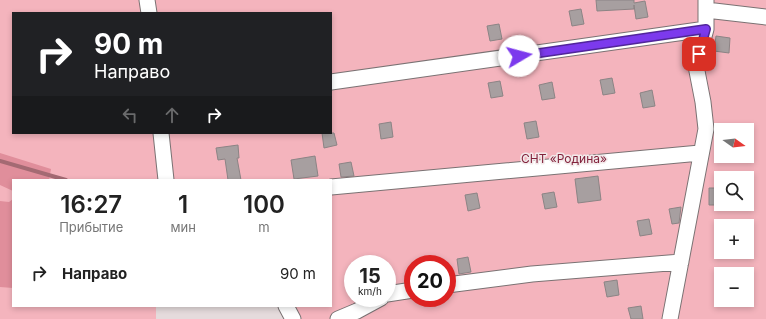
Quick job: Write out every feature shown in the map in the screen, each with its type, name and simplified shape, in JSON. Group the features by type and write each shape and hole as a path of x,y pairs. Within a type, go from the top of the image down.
{"lane":[{"path":"147,0 149,12"},
{"path":"670,319 700,153 706,129 703,102 696,66 706,29 706,5 766,17"},
{"path":"332,82 706,29"},
{"path":"161,134 166,179"},
{"path":"332,187 700,153"},
{"path":"456,284 532,274 681,262"},
{"path":"287,307 293,319"},
{"path":"338,319 364,307"}],"green space":[{"name":"СНТ «Родина»","path":"0,0 766,0 766,319 289,319 280,311 279,307 332,307 332,179 12,179 12,307 156,307 156,319 0,319"}],"shaded area":[{"path":"0,153 51,169 49,179 12,179 12,191 0,185"},
{"path":"12,200 12,288 0,287 0,201 9,202"}],"building":[{"path":"596,0 634,0 634,3 645,1 648,17 636,19 634,5 634,9 597,11"},
{"path":"581,9 584,24 572,26 569,11"},
{"path":"499,24 502,39 490,41 487,26"},
{"path":"716,36 730,38 729,53 714,51"},
{"path":"612,78 615,93 603,95 600,80"},
{"path":"500,81 503,96 491,98 488,83"},
{"path":"552,82 555,98 542,100 539,85"},
{"path":"652,90 655,106 643,108 640,93"},
{"path":"536,121 539,137 527,139 524,123"},
{"path":"391,122 393,137 381,139 379,124"},
{"path":"334,133 337,145 324,148 322,134"},
{"path":"238,145 239,158 237,158 241,179 228,179 225,159 218,160 216,148"},
{"path":"315,156 318,176 294,179 291,160"},
{"path":"351,162 354,176 341,177 339,164"},
{"path":"598,176 601,200 578,203 575,179"},
{"path":"709,188 714,188 714,205 709,205"},
{"path":"554,192 557,207 545,209 542,194"},
{"path":"477,193 480,208 468,211 465,195"},
{"path":"681,207 679,223 672,224 669,209"},
{"path":"649,219 652,234 640,236 637,221"},
{"path":"468,257 471,272 459,274 457,259"},
{"path":"617,280 619,295 607,297 604,282"},
{"path":"641,306 643,319 631,319 628,308"}],"waterway":[{"path":"0,161 63,179"}],"route":[{"path":"519,56 706,29 699,54"}]}
